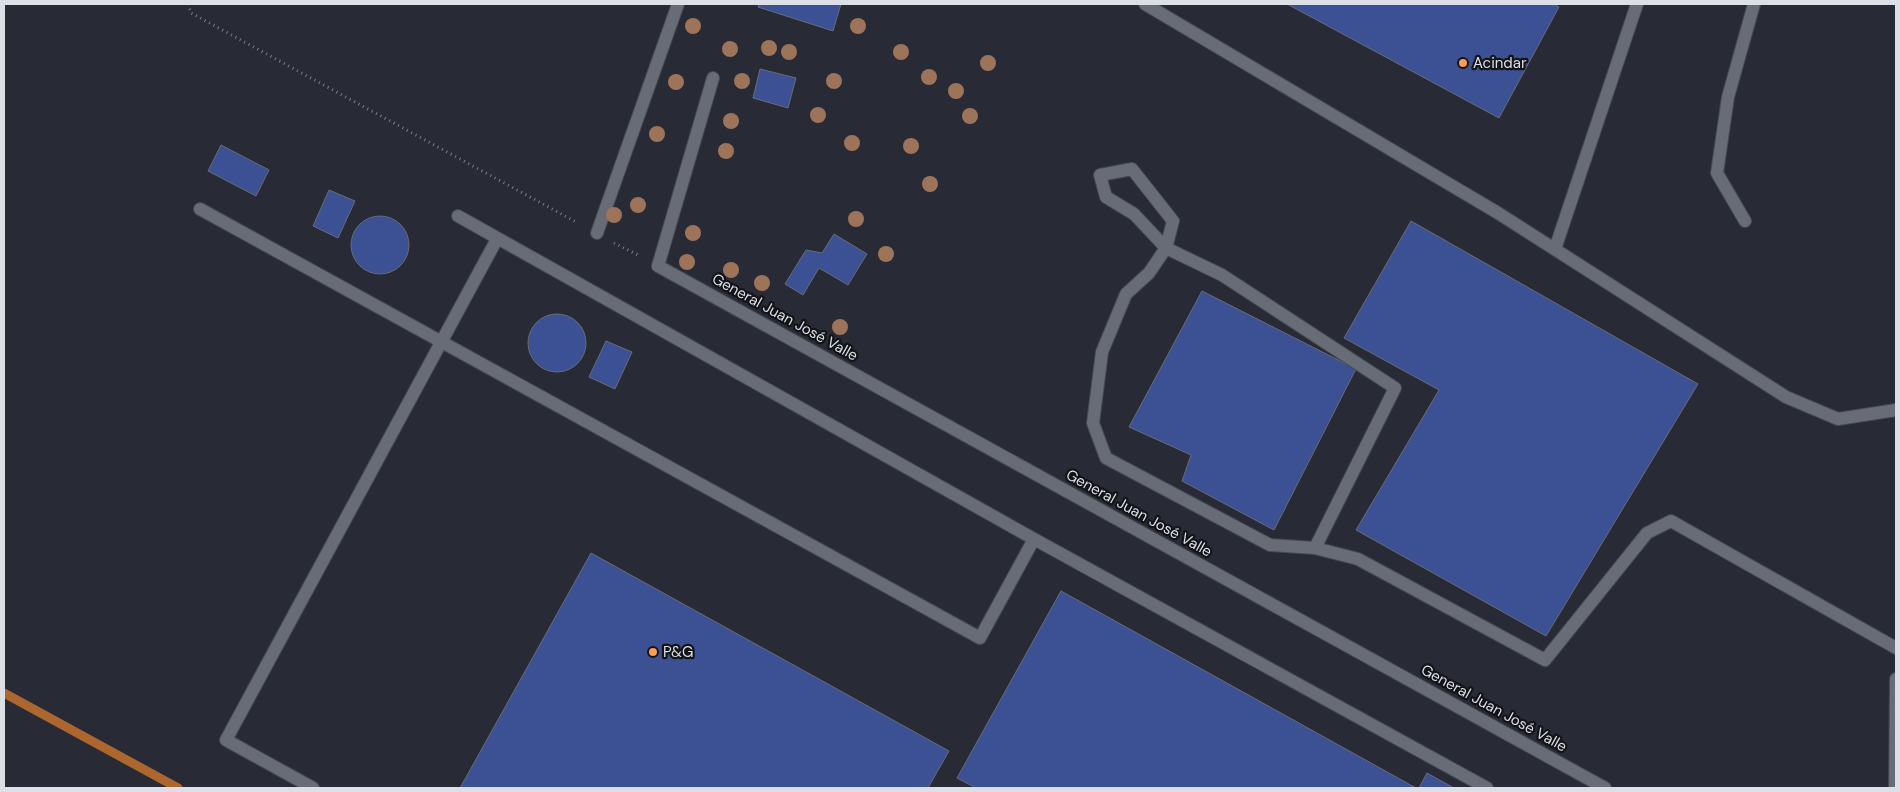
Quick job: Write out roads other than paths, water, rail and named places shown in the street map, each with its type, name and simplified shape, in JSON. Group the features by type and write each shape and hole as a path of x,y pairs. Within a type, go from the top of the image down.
{"street":[{"path":"596,233 678,4"},
{"path":"1145,4 1498,213 1786,397 1838,419 1896,410"},
{"path":"1555,249 1637,4"},
{"path":"1745,221 1717,173 1728,97 1754,4"},
{"name":"General Juan José Valle","path":"714,78 658,266 1605,788"},
{"path":"1315,548 1395,388 1222,275 1166,248 1134,214 1106,197 1100,175 1132,170 1173,221 1166,248 1149,273 1126,294 1102,352 1093,423 1106,458 1270,545 1315,548 1358,559 1545,660 1647,533 1671,521 1896,648"},
{"path":"200,209 980,638 1034,539"},
{"path":"458,216 1034,539 1487,788"},
{"path":"314,788 226,740 497,239"},
{"path":"1895,788 1896,680"}],"waterway":[{"path":"4,693 178,788"}],"place":[{"name":"Acindar","path":"1463,63"},
{"name":"P&G","path":"653,652"}]}
